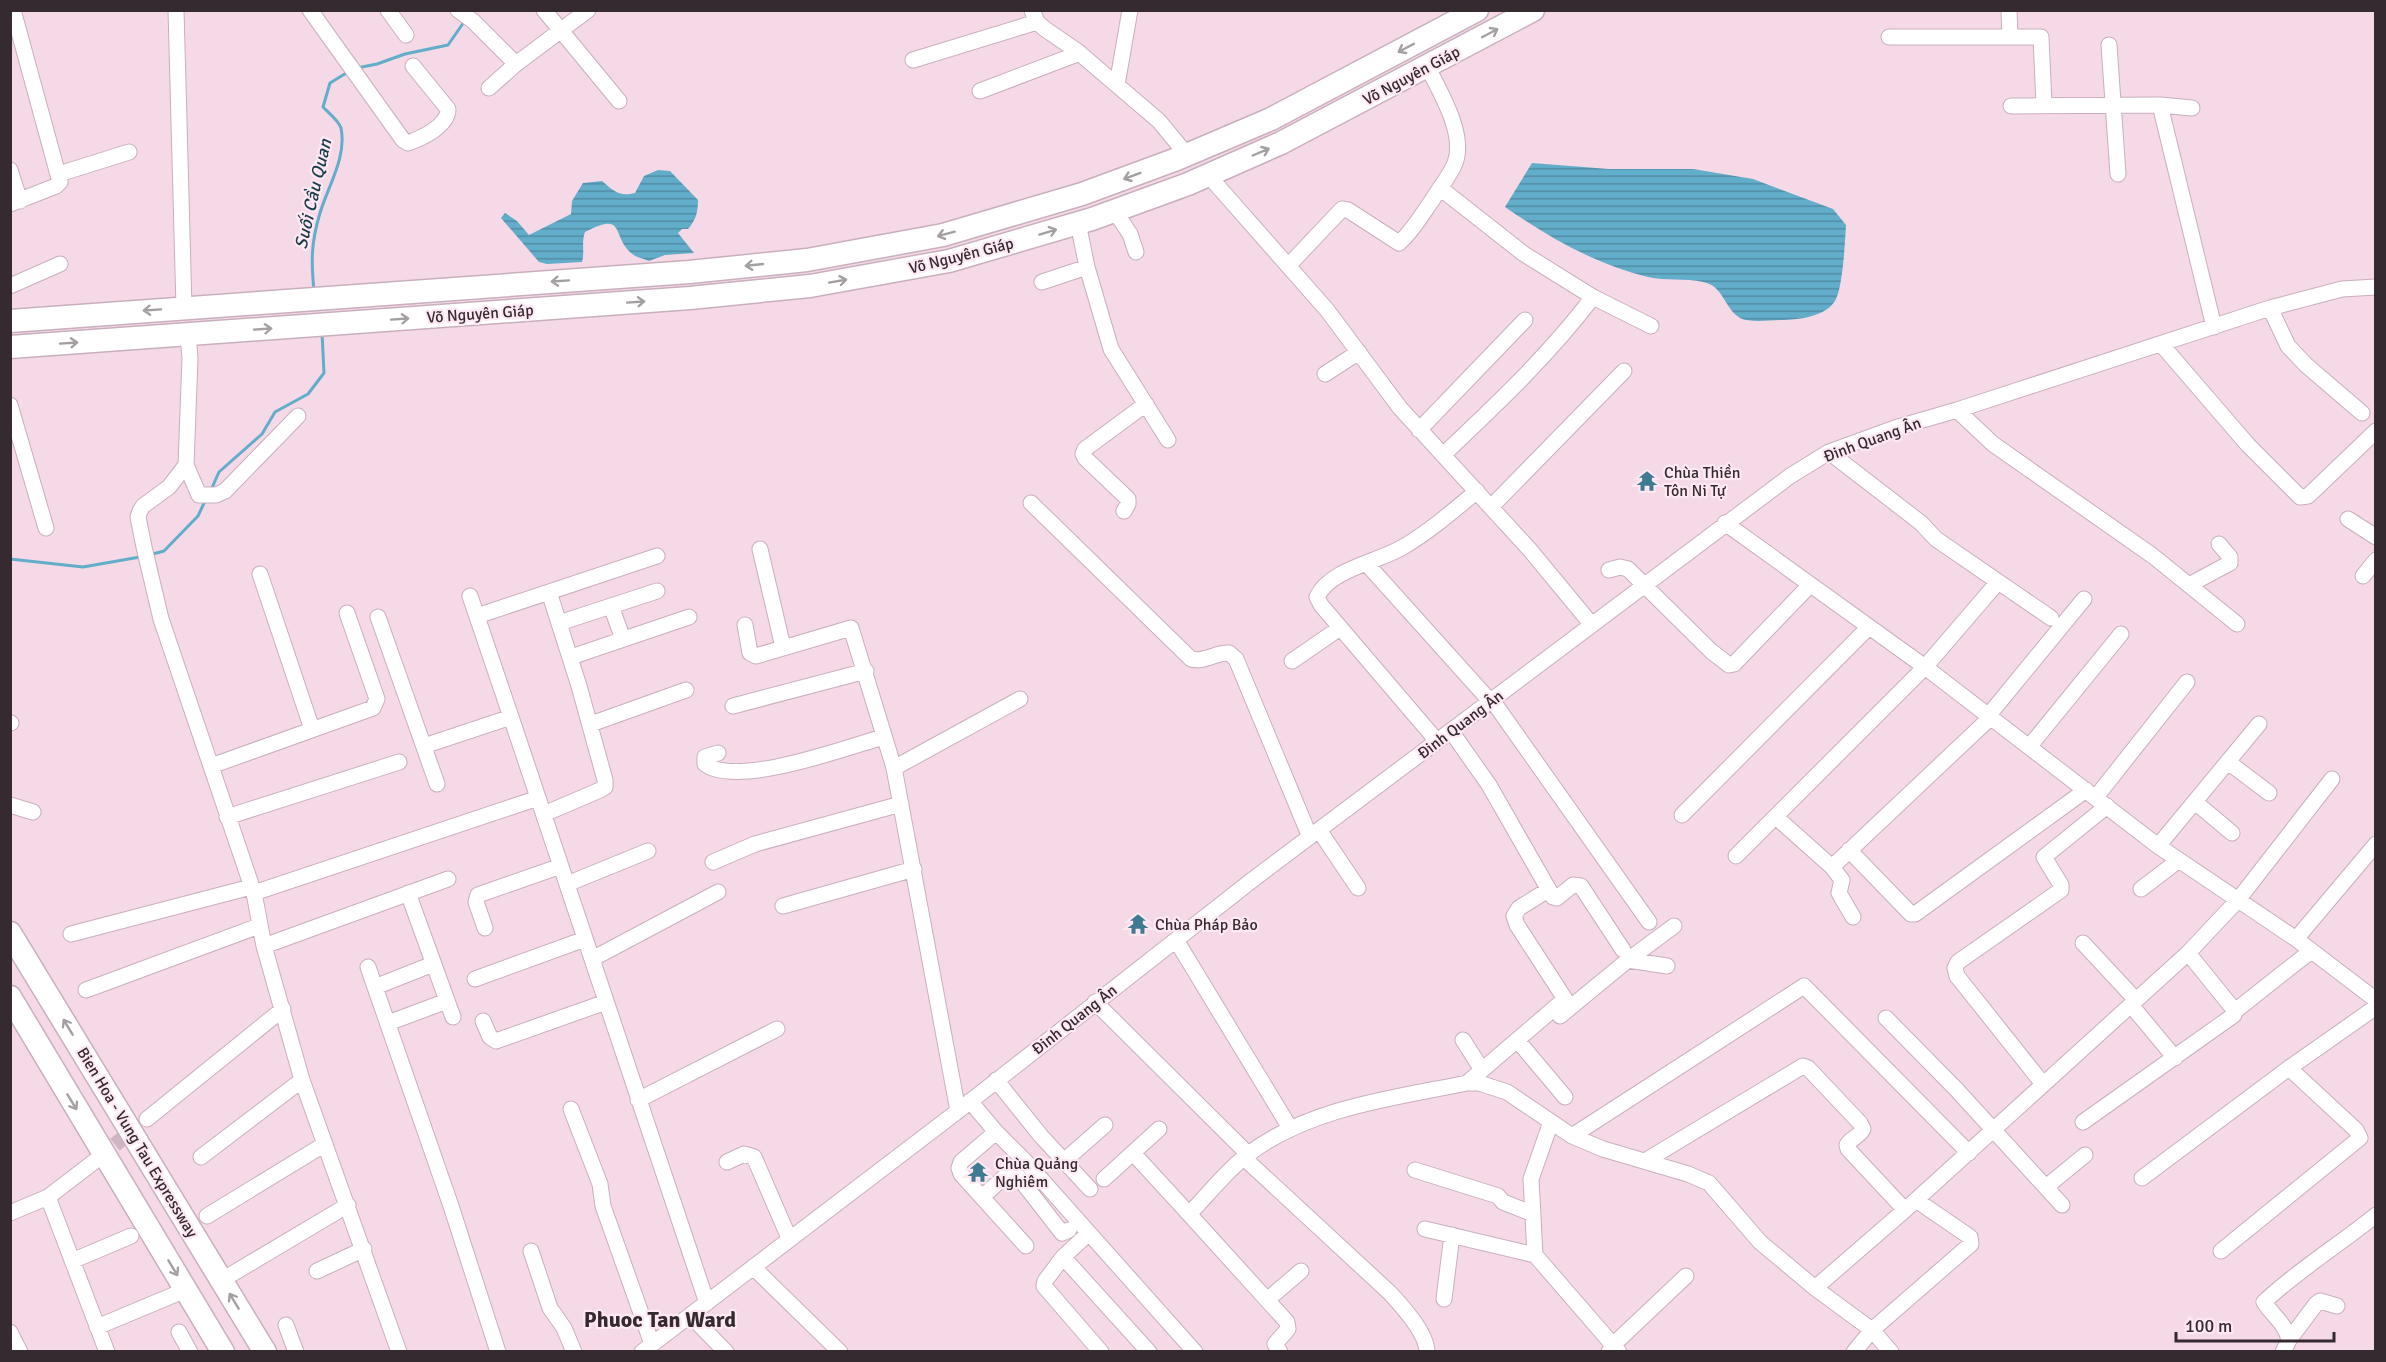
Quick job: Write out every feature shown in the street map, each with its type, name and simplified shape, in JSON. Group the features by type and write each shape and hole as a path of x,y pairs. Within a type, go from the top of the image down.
{"highway":[{"name":"Võ Nguyên Giáp","path":"184,308 689,272 807,260 943,236 1082,194 1187,155 1271,119 1477,10"},
{"name":"Võ Nguyên Giáp","path":"188,334 690,298 810,286 949,261 1078,223 1208,175 1281,143 1533,10"},
{"path":"10,321 184,308"},
{"path":"10,347 188,334"},
{"name":"Bien Hoa - Vung Tau Expressway","path":"10,933 265,1352"},
{"path":"10,997 223,1352"}],"street":[{"path":"10,170 15,203 56,186 60,182 13,10"},
{"path":"176,10 184,308"},
{"path":"310,10 403,140 408,143 420,139 448,115 448,109 413,66"},
{"path":"388,10 406,35"},
{"path":"458,10 473,21 516,64"},
{"path":"544,10 619,101"},
{"path":"489,88 516,64 588,10"},
{"path":"1117,85 1130,10"},
{"path":"2009,10 2010,37"},
{"path":"914,60 1034,16 1159,122 1187,155"},
{"path":"1889,37 2041,37 2044,105"},
{"path":"2109,45 2118,174"},
{"path":"980,91 1080,53"},
{"path":"1288,266 1342,209 1356,215 1399,243 1418,221 1449,176 1456,160 1458,140 1448,107 1427,66"},
{"path":"2011,106 2160,105 2192,108"},
{"path":"2160,105 2214,327"},
{"path":"59,174 129,152"},
{"path":"1208,175 1327,310 1419,430 1477,491 1592,625"},
{"path":"1440,188 1524,254 1593,297 1651,326"},
{"path":"1114,210 1130,234 1137,252"},
{"path":"1078,223 1087,267 1111,349 1168,440"},
{"path":"10,286 60,264"},
{"path":"1042,282 1087,267"},
{"name":"Đinh Quang Ân","path":"647,1348 958,1111 1314,833 1725,523 1790,476 1829,452 1895,428 2270,308 2342,289 2376,287"},
{"path":"1443,455 1560,339 1593,297"},
{"path":"2270,308 2288,346 2306,365 2362,413"},
{"path":"1419,430 1525,320"},
{"path":"188,334 190,358 186,465 199,495 216,495 225,492 298,416"},
{"path":"2161,344 2248,445 2300,496 2308,496 2376,431"},
{"path":"1324,374 1359,352"},
{"path":"1491,507 1624,371"},
{"path":"1124,511 1128,499 1083,454 1085,449 1146,404"},
{"path":"10,405 46,528"},
{"path":"1957,410 1993,444 2153,556 2237,624"},
{"path":"1829,452 1921,523 1936,539 2051,618"},
{"path":"186,465 169,487 143,506 138,517 161,619 253,890 264,946 302,1080 399,1352"},
{"path":"1437,741 1340,628 1317,597 1321,587 1366,563 1401,548 1444,519 1477,491"},
{"path":"1031,503 1191,659 1202,660 1220,652 1229,652 1236,659 1314,833 1358,888"},
{"path":"2348,519 2373,530"},
{"path":"1725,523 1925,667 2158,846 2296,939 2376,1000"},
{"path":"2189,585 2230,563 2230,556 2219,544"},
{"path":"760,549 783,647"},
{"path":"477,616 657,556"},
{"path":"2363,576 2376,560"},
{"path":"1366,563 1491,701 1648,922"},
{"path":"1609,570 1625,568 1725,664 1729,665 1734,664 1810,585"},
{"path":"260,574 312,729"},
{"path":"1736,856 1925,667 1998,582"},
{"path":"559,622 657,591"},
{"path":"544,814 605,787 591,724 549,592"},
{"path":"470,597 707,1303"},
{"path":"1832,867 1989,717 2084,598"},
{"path":"611,606 623,639"},
{"path":"211,766 373,708 377,704 347,613"},
{"path":"378,617 437,784"},
{"path":"571,657 689,617"},
{"path":"744,625 753,656 851,628 894,768 958,1111"},
{"path":"1292,661 1340,628"},
{"path":"1682,815 1868,628"},
{"path":"2029,747 2121,634"},
{"path":"733,706 866,671"},
{"path":"2043,1084 1957,976 1955,968 1958,962 2061,890 2061,885 2044,857 2097,798 2187,682"},
{"path":"591,724 686,690"},
{"path":"894,768 1020,699"},
{"path":"424,746 511,717"},
{"path":"2158,846 2259,724"},
{"path":"1451,731 1489,785 1554,898 1573,885 1581,886 1626,955 1667,966"},
{"path":"718,753 705,757 703,762 707,766 735,773 763,770 883,737"},
{"path":"227,817 399,762"},
{"path":"2228,762 2269,793"},
{"path":"1815,1288 1969,1153 2188,953 2238,900 2332,779"},
{"path":"71,934 253,890 538,798"},
{"path":"1849,850 1911,914 1915,914 2097,798"},
{"path":"2195,802 2232,833"},
{"path":"713,862 755,844 901,804"},
{"path":"10,805 33,812"},
{"path":"1776,817 1832,867 1842,880 1839,893 1853,917"},
{"path":"2296,939 2376,844"},
{"path":"567,884 648,851"},
{"path":"2141,889 2179,860"},
{"path":"485,928 476,902 478,895 561,866"},
{"path":"783,906 914,869"},
{"path":"264,946 448,879"},
{"path":"1476,1079 1565,999 1517,925 1514,916 1519,908 1548,890"},
{"path":"592,959 718,892"},
{"path":"408,893 453,1017"},
{"path":"86,990 259,926"},
{"path":"1189,1214 1246,1156 1290,1128 1368,1104 1476,1079 1523,1047 1626,955 1674,926"},
{"path":"475,979 585,939"},
{"path":"1176,940 1290,1128"},
{"path":"2083,943 2134,1003 2175,1058"},
{"path":"2083,1122 2234,1015 2235,1011 2311,951"},
{"path":"2188,953 2235,1011"},
{"path":"375,987 433,964"},
{"path":"368,967 451,1206 498,1352"},
{"path":"1572,1136 1804,986 1969,1153"},
{"path":"388,1023 447,1001"},
{"path":"483,1021 490,1037 496,1041 606,1002"},
{"path":"1095,1002 1246,1156 1389,1293 1405,1310 1424,1339 1427,1352"},
{"path":"2142,1178 2289,1068 2376,1007"},
{"path":"147,1119 283,1009"},
{"path":"1886,1018 1994,1130 2062,1205"},
{"path":"638,1100 777,1029"},
{"path":"1463,1040 1476,1079 1507,1092 1572,1136 1688,1174 1709,1184 1760,1242 1815,1288 1872,1330 1891,1352"},
{"path":"1523,1047 1565,1097"},
{"path":"1646,1161 1803,1066 1808,1068 1863,1129 1861,1134 1850,1141 1847,1145 1848,1149 1910,1205 1972,1240 1872,1330 1854,1352"},
{"path":"2221,1251 2360,1138 2356,1130 2289,1068"},
{"path":"201,1157 302,1080"},
{"path":"996,1080 1041,1136 1090,1189"},
{"path":"970,1101 996,1132 1062,1233 1069,1230"},
{"path":"571,1108 600,1184 603,1206 647,1348"},
{"path":"1535,1255 1531,1179 1551,1122"},
{"path":"1064,1161 1105,1125"},
{"path":"1104,1179 1159,1129"},
{"path":"996,1132 961,1162 959,1168 961,1174 1026,1246"},
{"path":"207,1216 325,1144"},
{"path":"1133,1153 1288,1326 1275,1344 1280,1352"},
{"path":"727,1162 744,1154 754,1157 789,1238"},
{"path":"2046,1187 2085,1155"},
{"path":"10,1213 48,1197 95,1161"},
{"path":"982,1197 1019,1165"},
{"path":"1019,1165 1089,1233 1195,1352"},
{"path":"1415,1170 1498,1196 1503,1202 1533,1214"},
{"path":"48,1197 106,1352"},
{"path":"232,1274 348,1205"},
{"path":"2286,1346 2286,1328 2270,1312 2264,1302 2282,1285 2376,1215"},
{"path":"1425,1229 1535,1255 1614,1349 1686,1276"},
{"path":"1089,1233 1063,1257 1045,1281 1044,1286 1101,1352"},
{"path":"1444,1299 1452,1235"},
{"path":"72,1261 131,1236"},
{"path":"317,1271 364,1249"},
{"path":"531,1251 547,1300 564,1328 574,1352"},
{"path":"1063,1257 1149,1352"},
{"path":"753,1267 840,1352"},
{"path":"1267,1300 1301,1271"},
{"path":"97,1327 176,1294"},
{"path":"2286,1346 2316,1304 2320,1301 2337,1306"},
{"path":"691,1316 726,1352"},
{"path":"286,1325 296,1352"},
{"path":"10,1332 20,1352"},
{"path":"179,1332 190,1352"}],"water":[{"path":"1532,163 1609,169 1693,169 1753,179 1833,209 1846,225 1838,295 1825,311 1818,314 1788,320 1749,320 1740,318 1734,313 1719,292 1710,284 1648,277 1628,272 1591,257 1556,239 1505,207"},
{"path":"658,170 670,171 698,200 693,222 688,229 682,229 678,233 694,253 665,255 649,261 637,257 625,246 616,228 607,224 585,232 582,262 547,264 539,262 501,218 505,213 517,221 529,235 571,214 572,201 583,183 602,181 617,192 635,193 644,176"}],"waterway":[{"name":"Suối Cầu Quan","path":"357,68 405,54 448,45 464,22"},
{"name":"Suối Cầu Quan","path":"314,291 313,243 320,213 339,161 342,139 340,125 323,107 330,83 348,72"},
{"name":"Suối Cầu Quan","path":"211,490 219,472 262,434 275,412 308,394 324,373 322,333"},
{"name":"Suối Cầu Quan","path":"149,555 164,551 198,516 205,501"},
{"name":"Suối Cầu Quan","path":"10,559 83,567 140,557"}],"tunnel":[{"path":"97,1159 137,1127"}],"place":[{"name":"Chùa Thiền Tôn Ni Tự","path":"1647,481"},
{"name":"Chùa Pháp Bảo","path":"1138,924"},
{"name":"Chùa Quảng Nghiêm","path":"978,1172"}],"district":[{"name":"Phuoc Tan Ward","path":"660,1319"}]}
